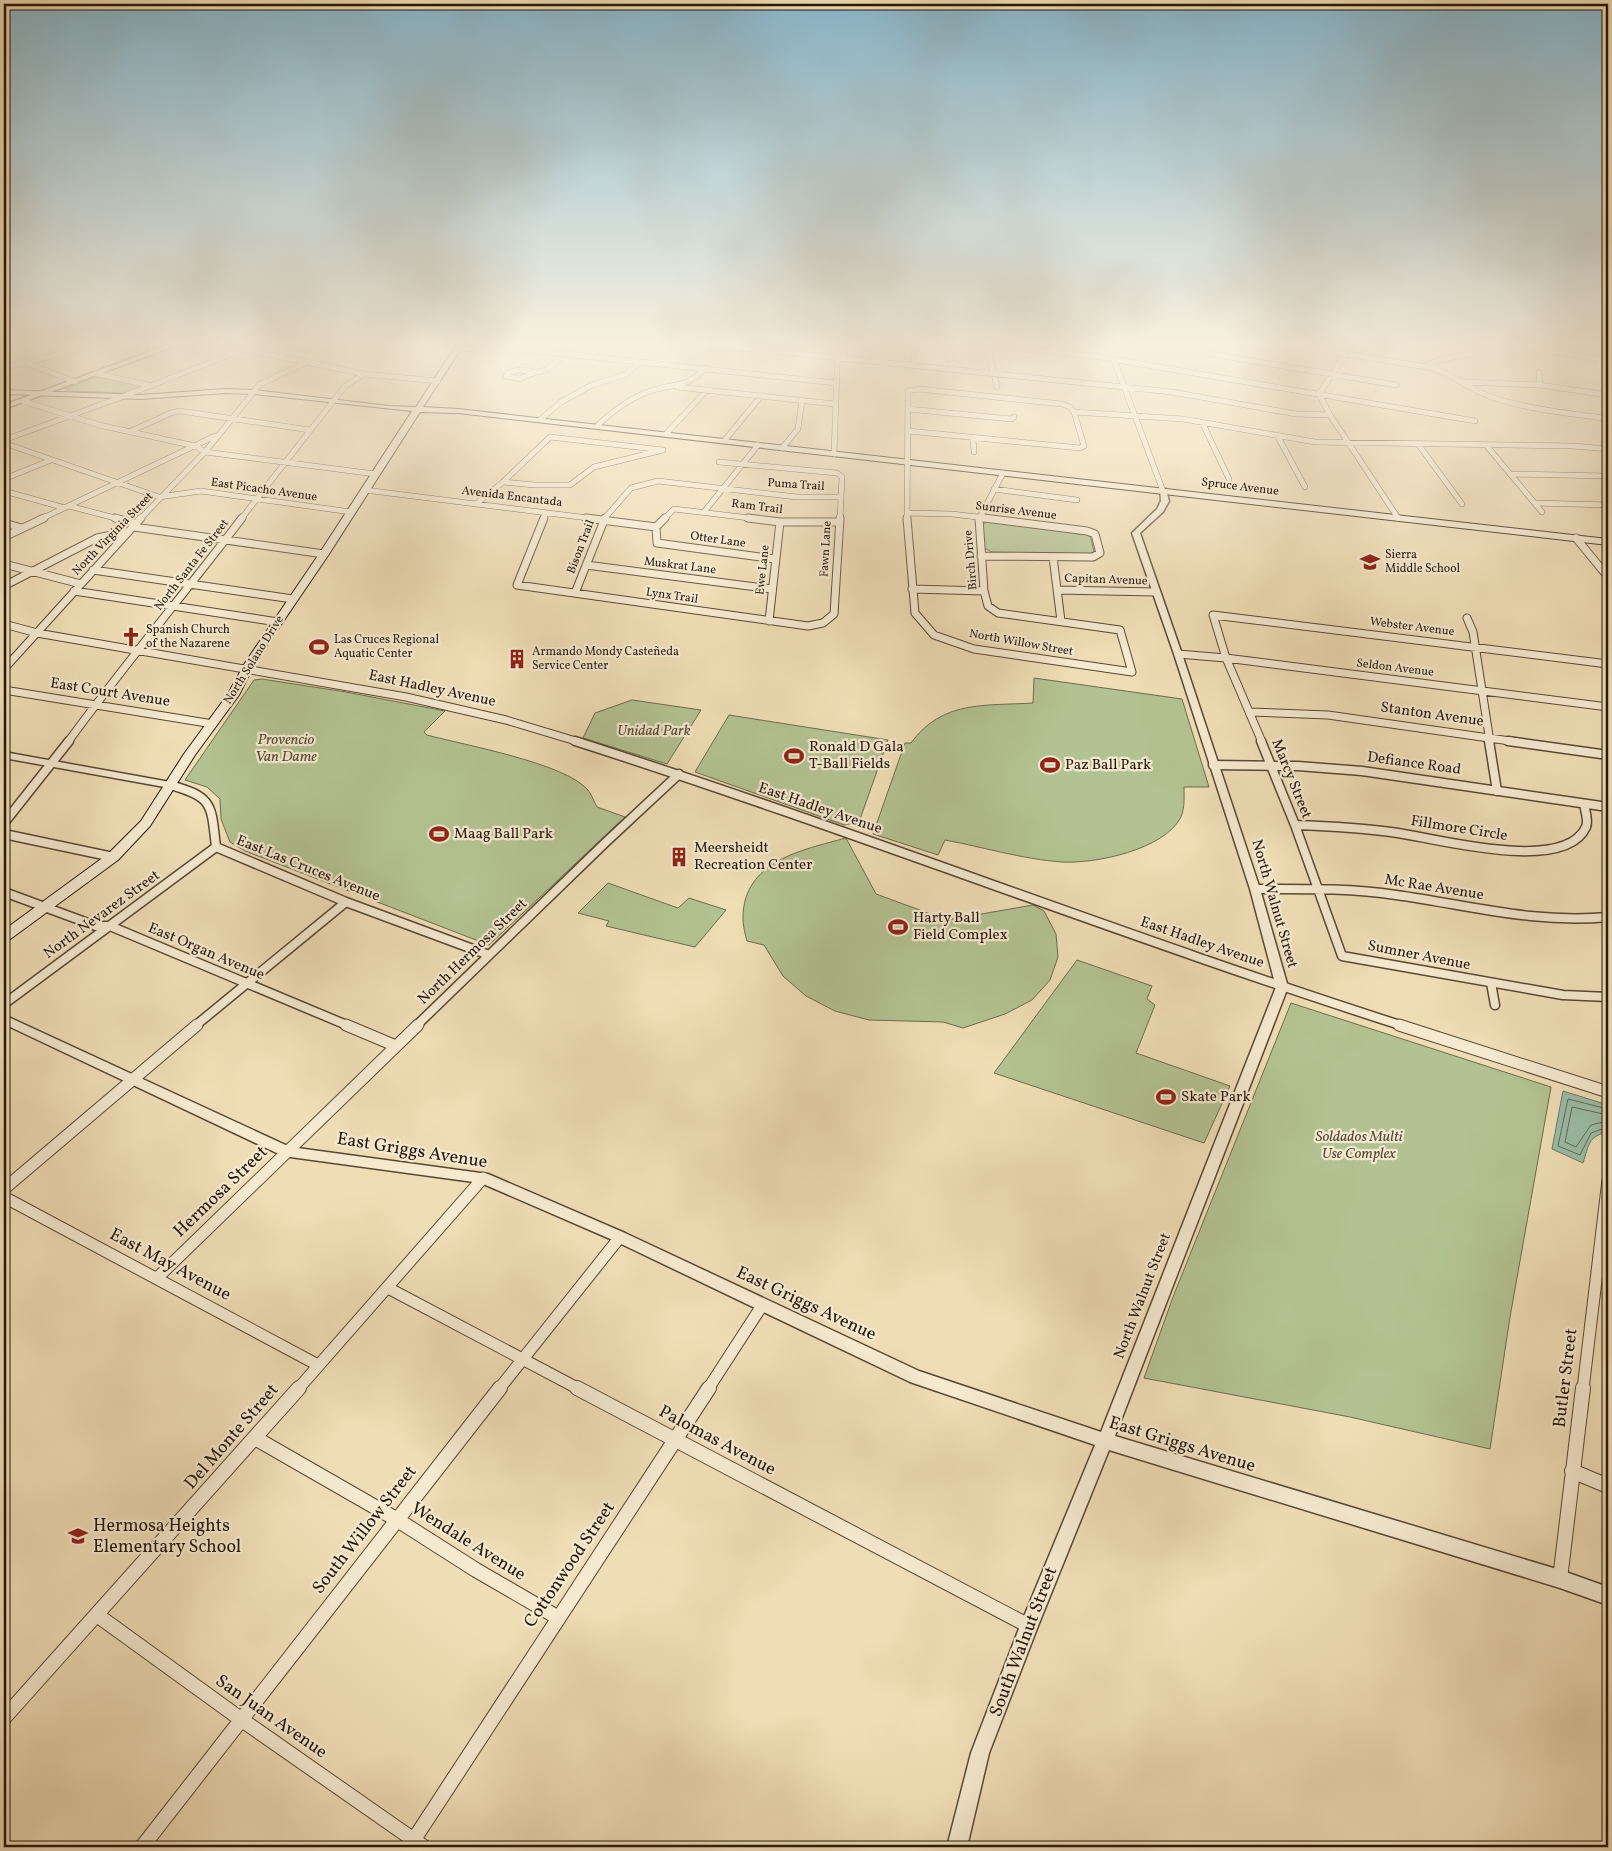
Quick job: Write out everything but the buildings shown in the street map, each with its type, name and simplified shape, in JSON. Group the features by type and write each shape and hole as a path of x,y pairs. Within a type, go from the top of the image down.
{"main road":[{"name":"North Solano Drive","path":"4,937 113,857 146,823 170,785 233,695 250,663 324,554 404,430"},
{"name":"Spruce Avenue","path":"635,430 1608,542"}],"street":[{"path":"4,442 33,430"},
{"path":"123,430 195,446 204,452 374,474"},
{"path":"129,432 133,430"},
{"name":"North Virginia Street","path":"4,669 127,532 164,496 222,430"},
{"name":"North Santa Fe Street","path":"4,823 53,763 95,705 175,606 310,430"},
{"path":"666,434 669,430"},
{"path":"725,440 733,430"},
{"path":"782,448 797,430"},
{"path":"834,430 834,454"},
{"path":"908,431 1080,448 1084,446 1079,430"},
{"path":"1141,430 1164,491"},
{"path":"1206,430 1229,479"},
{"path":"1250,430 1315,442 1349,444 1573,446 1608,449"},
{"path":"1340,430 1398,518"},
{"name":"North Willow Street","path":"908,431 906,462 912,589 915,612 934,634 974,648 1132,672 1120,630"},
{"path":"4,538 218,435"},
{"path":"1277,435 1305,487"},
{"path":"1417,435 1421,445 1462,504"},
{"path":"476,504 503,482 550,437 663,450 594,467 570,484 535,486 503,482"},
{"path":"974,438 974,452"},
{"path":"1566,438 1573,446"},
{"name":"East Picacho Avenue","path":"4,442 159,497 201,491 351,512"},
{"path":"704,512 758,445"},
{"path":"1486,445 1542,512"},
{"path":"4,478 51,460"},
{"path":"719,462 836,473"},
{"name":"Birch Drive","path":"1003,472 979,518 984,590 988,606 998,614 1120,630"},
{"name":"Fawn Lane","path":"823,623 834,614 842,477 836,473"},
{"path":"1510,474 1608,476"},
{"name":"Puma Trail","path":"631,488 658,481 797,497 841,497"},
{"path":"172,487 201,491"},
{"name":"Bison Trail","path":"575,593 603,520 631,488"},
{"path":"994,489 1077,500"},
{"name":"Avenida Encantada","path":"365,490 656,527"},
{"path":"4,491 135,526 225,541 324,554"},
{"name":"North Walnut Street","path":"1105,1441 1282,987 1256,889 1136,533 1160,510 1165,501 1164,491"},
{"path":"1535,503 1608,505"},
{"name":"Ram Trail","path":"656,527 674,509 780,522 839,522"},
{"name":"Lynx Trail","path":"546,512 517,585 808,626 823,623"},
{"name":"Sunrise Avenue","path":"908,513 952,514 1087,531 1094,534 1100,553 1093,557 1053,557"},
{"name":"Ewe Lane","path":"769,621 780,522"},
{"path":"4,523 22,528"},
{"name":"Otter Lane","path":"656,527 657,543 775,559"},
{"path":"4,586 97,538 127,532"},
{"path":"1576,538 1608,577"},
{"path":"981,556 1053,557 1061,621"},
{"path":"4,564 81,584"},
{"name":"Muskrat Lane","path":"586,565 772,589"},
{"path":"93,570 293,598"},
{"path":"912,589 984,590"},
{"name":"Capitan Avenue","path":"1057,590 1155,592"},
{"path":"74,591 278,622"},
{"name":"Webster Avenue","path":"1213,614 1608,664"},
{"name":"Marcy Street","path":"1213,614 1226,658 1250,712 1295,825 1342,956"},
{"path":"1467,618 1472,629 1475,646 1497,790"},
{"name":"East Hadley Avenue","path":"4,624 37,633 406,697 506,720 679,774 1282,987 1608,1092"},
{"name":"Seldon Avenue","path":"1178,654 1226,658 1608,707"},
{"name":"East Court Avenue","path":"4,690 213,724"},
{"name":"Stanton Avenue","path":"1250,712 1328,715 1608,755"},
{"name":"East Las Cruces Avenue","path":"4,755 170,785 200,794 207,800 211,809 216,847 346,902 489,955"},
{"name":"Defiance Road","path":"1214,766 1270,766 1362,771 1608,807"},
{"name":"North Hermosa Street","path":"288,1152 489,955 679,774"},
{"name":"Fillmore Circle","path":"1295,825 1376,830 1512,851 1536,852 1560,848 1582,835 1587,826 1584,804"},
{"path":"4,834 113,857"},
{"name":"North Nevarez Street","path":"4,1004 216,847"},
{"name":"Mc Rae Avenue","path":"1256,889 1318,889 1381,893 1548,919 1579,920 1608,918"},
{"name":"East Organ Avenue","path":"4,892 96,926 110,926 396,1046"},
{"path":"4,1189 132,1078 346,902"},
{"name":"Sumner Avenue","path":"1342,956 1563,995 1608,997"},
{"path":"1491,983 1495,1005"},
{"name":"East Griggs Avenue","path":"4,1019 288,1152 484,1178 620,1237 915,1377 1105,1441 1560,1579 1608,1596"},
{"name":"Hermosa Street","path":"157,1278 288,1152"},
{"name":"Del Monte Street","path":"4,1718 255,1438 484,1178"},
{"name":"Butler Street","path":"1560,1579 1572,1471 1605,1231 1608,1180"},
{"name":"East May Avenue","path":"4,1197 318,1365"},
{"name":"South Willow Street","path":"142,1847 396,1519 525,1360 620,1237"},
{"name":"Palomas Avenue","path":"388,1288 1029,1626"},
{"name":"Cottonwood Street","path":"416,1845 557,1617 676,1439 763,1304"},
{"name":"Wendale Avenue","path":"255,1438 396,1519 476,1570 557,1617"},
{"name":"South Walnut Street","path":"957,1847 980,1753 1029,1626 1105,1441"},
{"path":"1572,1471 1608,1486"},
{"name":"San Juan Avenue","path":"97,1615 416,1845"}],"green space":[{"path":"990,521 1080,532 1090,535 1094,552 1090,554 992,552 984,548 983,524"},
{"name":"Paz Ball Park","path":"1034,678 1182,699 1209,787 1184,787 1184,805 1181,817 1160,838 1127,853 1092,860 1061,862 1046,860 1017,856 945,840 938,855 873,834 905,743 911,743 923,729 936,719 951,712 981,706 1033,703"},
{"name":"Maag Ball Park","path":"262,679 346,692 445,711 424,732 427,735 513,756 558,771 576,780 588,790 597,807 625,817 489,945 245,851 230,842 221,819 220,799 207,787 185,780 254,680"},
{"name":"Unidad Park","path":"632,700 701,710 667,764 583,738 595,713"},
{"name":"Ronald D Gala T-Ball Fields","path":"729,715 888,740 859,822 844,825 695,772"},
{"name":"Harty Ball Field Complex","path":"846,838 876,894 947,920 1033,905 1044,911 1056,934 1058,957 1050,980 1032,1000 1005,1014 963,1028 943,1022 869,1020 835,1011 806,996 783,976 764,945 747,941 743,921 746,899 753,883 764,871 778,861 811,848"},
{"path":"608,883 678,908 689,898 726,910 695,947 606,926 609,921 578,913"},
{"path":"1077,960 1152,986 1147,999 1155,1005 1136,1053 1230,1086 1204,1143 994,1073"},
{"name":"Soldados Multi Use Complex","path":"1291,1003 1551,1087 1510,1317 1490,1449 1350,1417 1144,1378 1173,1297"}],"water":[{"path":"1563,1091 1608,1105 1608,1132 1596,1136 1590,1142 1583,1163 1552,1149"}],"place":[{"name":"Sierra Middle School","path":"1370,562"},
{"name":"Spanish Church of the Nazarene","path":"131,637"},
{"name":"Las Cruces Regional Aquatic Center","path":"319,647"},
{"name":"Armando Mondy Casteñeda Service Center","path":"517,659"},
{"name":"Ronald D Gala T-Ball Fields","path":"794,756"},
{"name":"Paz Ball Park","path":"1050,765"},
{"name":"Maag Ball Park","path":"439,834"},
{"name":"Meersheidt Recreation Center","path":"679,857"},
{"name":"Harty Ball Field Complex","path":"898,927"},
{"name":"Skate Park","path":"1166,1097"},
{"name":"Hermosa Heights Elementary School","path":"78,1536"}],"park label":[{"name":"Provencio Van Dame","path":"286,748"}]}
